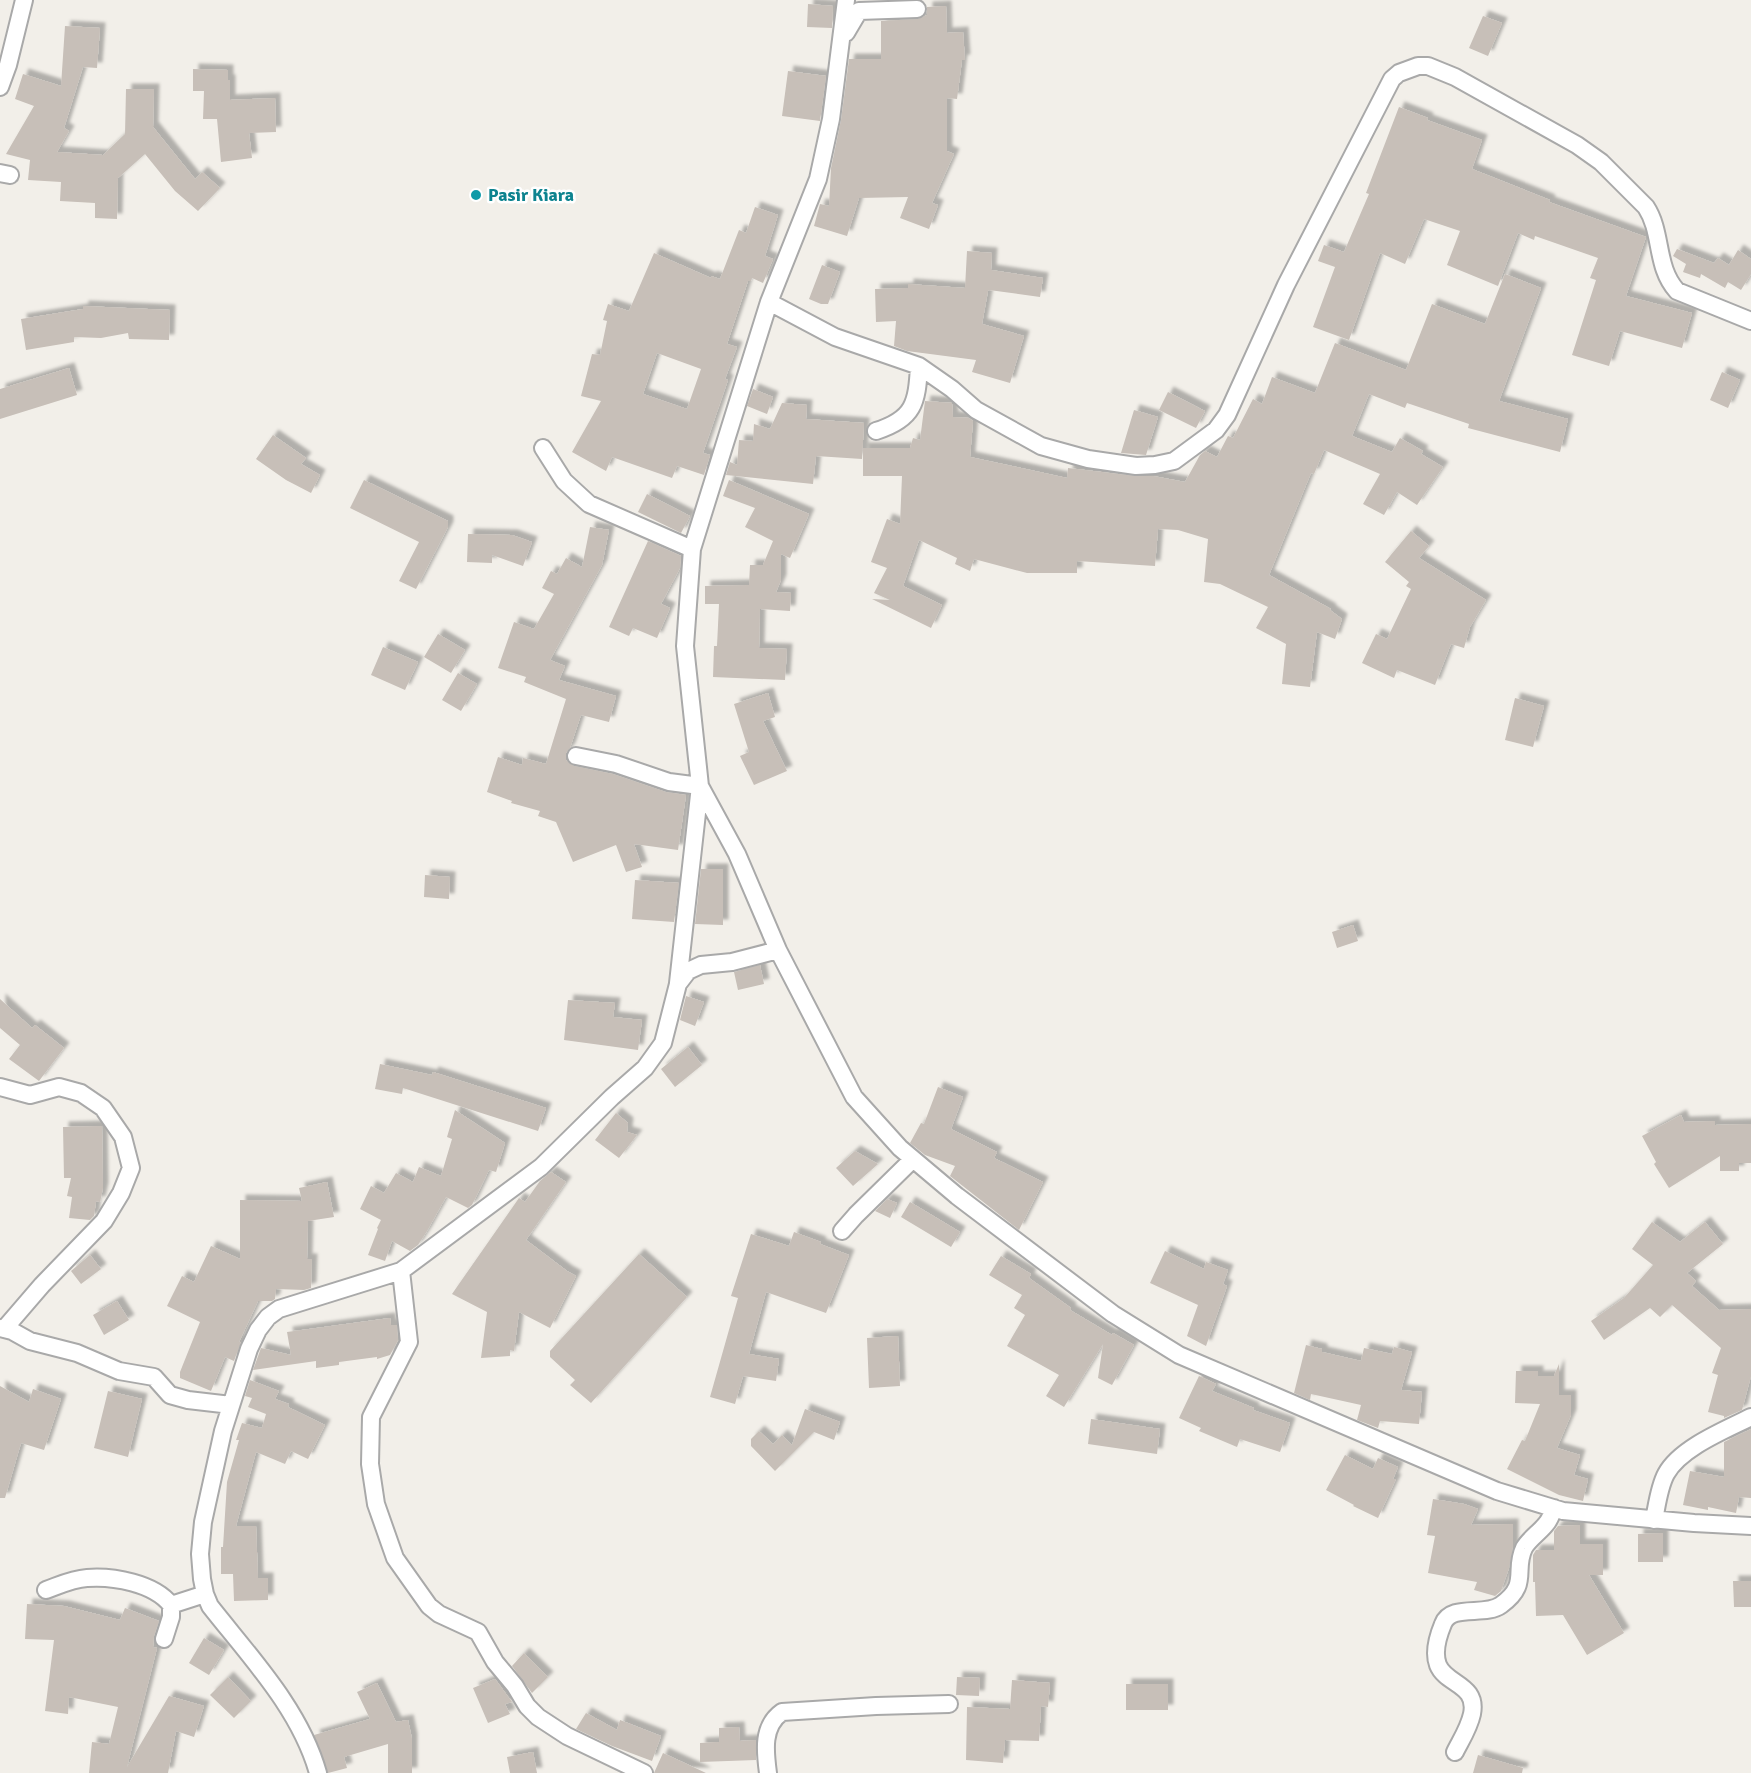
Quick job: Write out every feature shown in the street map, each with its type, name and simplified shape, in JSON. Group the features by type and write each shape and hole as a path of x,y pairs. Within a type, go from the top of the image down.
{"street":[{"path":"0,87 8,65 24,0"},
{"path":"318,1773 302,1732 262,1672 210,1606 205,1594 200,1554 203,1522 231,1405 249,1349 258,1330 268,1317 279,1309 402,1271 541,1167 645,1068 663,1043 678,984 700,786 685,646 692,549 769,302 818,179 831,118 846,0"},
{"path":"842,38 859,11 916,9"},
{"path":"769,302 836,337 919,366 952,389 976,410 1041,446 1088,459 1136,466 1174,461 1216,430 1227,415 1286,285 1392,79 1399,73 1418,66 1428,66 1455,77 1577,145 1600,162 1646,207 1652,216 1656,225 1663,270 1668,282 1677,291 1751,321"},
{"path":"876,431 907,416 916,394 919,366"},
{"path":"543,448 564,481 588,504 692,549"},
{"path":"576,756 616,764 669,782 700,786"},
{"path":"700,786 737,854 778,950 854,1097 900,1148 913,1159 965,1202 1113,1314 1179,1355 1497,1491 1563,1511 1751,1526"},
{"path":"678,984 688,970 695,967 732,962 778,950"},
{"path":"0,1087 30,1095 59,1087 81,1093 103,1108 123,1137 131,1168 121,1193 104,1221 2,1328 30,1341 77,1353 119,1371 154,1377 171,1395 189,1400 231,1405"},
{"path":"842,1231 913,1159"},
{"path":"402,1271 409,1342 371,1417 370,1429 370,1464 376,1504 395,1558 429,1606 439,1614 478,1632 495,1662 515,1686 527,1706 538,1717 567,1736 644,1773"},
{"path":"1654,1520 1664,1477 1670,1467 1702,1442 1751,1418"},
{"path":"1455,1752 1472,1713 1471,1696 1438,1666 1436,1652 1444,1620 1454,1612 1498,1607 1514,1594 1520,1578 1524,1548 1548,1522 1554,1508"},
{"path":"46,1590 86,1578 110,1578 150,1589 171,1605 171,1617 164,1639"},
{"path":"171,1605 205,1594"},
{"path":"768,1773 767,1731 772,1719 782,1712 949,1704"}],"building":[{"path":"808,4 833,6 832,28 807,27"},
{"path":"946,6 947,33 963,32 965,60 962,60 957,99 947,98 947,151 954,154 932,203 938,205 929,229 900,218 908,197 859,198 847,236 814,226 820,204 829,206 831,168 841,120 849,59 881,59 881,21 918,19 927,15 927,7"},
{"path":"1483,16 1502,23 1488,56 1469,48"},
{"path":"65,26 100,28 97,68 83,67 64,128 69,131 57,152 103,155 125,134 126,89 154,89 153,127 195,179 202,172 220,188 198,211 175,191 145,154 118,178 117,219 95,218 95,203 60,201 61,182 28,180 30,160 6,154 34,106 15,99 23,74 61,86"},
{"path":"193,69 228,70 230,100 275,98 276,132 249,133 252,158 221,162 217,119 203,119 204,91 193,91"},
{"path":"788,71 826,76 820,121 782,116"},
{"path":"1399,107 1482,140 1472,169 1550,200 1549,202 1646,237 1626,296 1692,313 1682,348 1620,331 1609,366 1572,355 1596,280 1590,278 1598,258 1535,236 1534,240 1518,233 1498,286 1447,265 1460,231 1424,219 1405,264 1380,253 1349,340 1313,327 1335,267 1318,261 1324,245 1344,252 1369,194 1366,193"},
{"path":"755,207 778,215 765,256 773,259 763,283 752,278 748,281 727,344 737,347 703,453 710,455 704,475 677,466 672,478 612,457 606,471 572,452 601,401 581,396 592,354 600,355 607,321 603,320 608,304 629,311 654,253 711,278 711,276 720,279 739,230 746,233","holes":["657,353 701,369 687,409 643,394"]},
{"path":"1677,249 1714,263 1718,258 1729,265 1738,250 1751,259 1751,274 1741,290 1728,282 1725,288 1701,274 1700,278 1683,272 1686,264 1673,256"},
{"path":"967,251 992,253 991,270 1043,278 1040,297 988,291 982,324 1024,336 1010,383 972,372 976,360 907,351 894,346 896,321 876,322 875,289 908,288 908,284 965,288"},
{"path":"822,265 840,272 828,304 809,299"},
{"path":"1505,274 1541,288 1499,401 1568,419 1560,452 1468,428 1469,424 1407,403 1405,408 1369,394 1352,436 1392,452 1400,438 1423,451 1421,454 1443,467 1417,505 1397,492 1384,515 1363,504 1380,474 1324,450 1314,474 1311,473 1269,575 1331,609 1342,619 1335,639 1317,632 1310,687 1282,684 1286,644 1256,628 1268,607 1220,584 1204,582 1208,539 1178,530 1158,529 1155,566 1077,561 1077,573 1027,573 974,559 970,571 955,564 957,558 919,540 903,586 942,605 931,628 872,599 890,600 874,593 887,568 871,562 887,519 900,524 902,476 863,476 863,448 910,448 913,438 920,440 925,401 952,403 953,417 969,418 973,421 970,457 1067,478 1068,468 1153,476 1185,482 1200,455 1205,451 1217,457 1228,436 1233,438 1253,399 1262,404 1272,377 1315,393 1335,343 1406,370 1432,304 1485,324"},
{"path":"83,306 170,310 169,340 129,339 128,333 101,338 74,337 74,342 26,350 21,319 83,309"},
{"path":"69,368 77,395 0,419 0,389"},
{"path":"1722,372 1740,380 1728,408 1710,400"},
{"path":"753,389 773,397 767,414 747,406"},
{"path":"1168,392 1205,411 1196,428 1159,410"},
{"path":"782,403 807,405 806,419 864,423 862,459 816,456 813,484 726,475 730,462 737,465 739,440 753,441 754,424 770,429"},
{"path":"1134,410 1158,417 1146,455 1121,453"},
{"path":"273,435 306,458 301,464 320,475 311,493 286,480 256,459"},
{"path":"364,480 448,521 448,527 416,589 399,581 419,542 350,508"},
{"path":"729,480 809,514 790,558 781,554 781,580 776,592 791,593 790,611 760,609 759,648 787,649 785,680 713,677 719,604 705,604 705,586 749,585 750,565 763,565 773,541 745,527 755,508 723,496"},
{"path":"647,494 690,516 681,533 638,512"},
{"path":"590,527 609,530 602,565 550,660 565,666 559,680 616,696 609,722 581,715 570,748 566,753 566,760 574,766 613,774 666,792 686,795 678,850 634,844 642,867 626,872 616,845 573,862 556,822 538,816 540,811 511,803 512,801 487,792 498,757 522,765 523,758 546,764 566,699 524,682 526,677 498,668 514,622 534,629 554,594 542,588 551,571 557,574 566,558 582,567"},
{"path":"1411,531 1429,546 1419,558 1486,600 1470,627 1464,648 1451,644 1435,685 1397,670 1394,678 1362,663 1376,634 1387,639 1411,589 1406,586 1409,582 1385,562"},
{"path":"468,534 512,535 532,542 523,566 492,555 492,563 467,562"},
{"path":"648,541 681,556 680,568 661,604 670,608 657,638 633,628 629,636 609,627"},
{"path":"438,634 465,650 451,673 424,657"},
{"path":"383,647 418,662 405,690 371,675"},
{"path":"458,673 477,684 461,711 442,700"},
{"path":"768,693 775,717 763,721 787,771 754,785 740,756 749,752 734,704"},
{"path":"1515,698 1544,706 1533,747 1505,740"},
{"path":"701,869 723,869 723,925 695,924"},
{"path":"425,875 450,877 449,899 424,897"},
{"path":"635,880 679,883 674,922 632,919"},
{"path":"1353,925 1358,941 1337,948 1332,932"},
{"path":"760,965 764,984 738,990 734,972"},
{"path":"686,996 704,1002 695,1026 680,1020"},
{"path":"0,999 32,1028 35,1025 64,1048 39,1081 9,1059 20,1045 0,1028"},
{"path":"568,1000 615,1003 613,1017 642,1020 638,1050 564,1040"},
{"path":"688,1047 702,1065 675,1087 661,1069"},
{"path":"380,1064 432,1075 433,1072 546,1108 538,1131 403,1088 402,1094 375,1089"},
{"path":"938,1087 963,1097 951,1129 997,1152 994,1158 1043,1182 1019,1230 950,1176 955,1166 925,1155 910,1143 921,1123 924,1124"},
{"path":"455,1110 505,1143 496,1172 489,1170 472,1205 468,1208 446,1197 418,1245 410,1251 392,1241 385,1261 368,1255 381,1220 360,1209 371,1186 384,1193 396,1173 413,1182 419,1167 441,1176 452,1139 447,1137"},
{"path":"616,1113 628,1123 627,1132 637,1135 619,1158 595,1140"},
{"path":"1681,1115 1684,1122 1715,1121 1715,1125 1751,1124 1751,1163 1739,1163 1739,1171 1720,1171 1720,1156 1669,1188 1654,1164 1656,1162 1642,1136"},
{"path":"102,1126 103,1188 100,1202 96,1201 94,1216 90,1220 69,1218 72,1197 67,1196 71,1178 64,1178 63,1127"},
{"path":"855,1151 878,1164 853,1186 836,1168"},
{"path":"551,1172 566,1182 526,1240 576,1276 550,1328 519,1312 514,1351 510,1350 510,1356 481,1358 487,1312 452,1294 519,1198 525,1202 540,1181"},
{"path":"327,1182 334,1217 308,1221 307,1259 312,1259 311,1288 276,1289 275,1299 272,1301 258,1301 239,1342 241,1342 234,1361 225,1357 211,1391 180,1378 180,1372 200,1322 167,1306 182,1276 194,1282 211,1246 240,1259 240,1200 302,1201 299,1188"},
{"path":"887,1199 897,1203 890,1218 875,1211"},
{"path":"910,1202 960,1232 951,1247 901,1217"},
{"path":"1652,1222 1680,1242 1705,1222 1723,1244 1687,1273 1696,1281 1692,1286 1719,1310 1751,1309 1751,1376 1742,1410 1724,1418 1724,1416 1708,1412 1718,1375 1712,1373 1721,1348 1672,1305 1660,1317 1650,1308 1604,1340 1591,1321 1624,1298 1653,1265 1632,1249"},
{"path":"794,1232 849,1255 826,1313 766,1292 749,1354 779,1359 776,1381 743,1376 735,1404 710,1397 738,1298 731,1296 751,1234 789,1246"},
{"path":"1165,1251 1204,1269 1206,1262 1228,1270 1223,1284 1227,1286 1206,1346 1187,1336 1198,1305 1150,1283"},
{"path":"639,1254 687,1297 591,1403 570,1385 575,1380 550,1357 550,1351"},
{"path":"90,1255 101,1269 81,1284 71,1271"},
{"path":"1001,1256 1031,1274 1029,1278 1071,1308 1070,1310 1134,1345 1112,1385 1098,1378 1103,1344 1064,1407 1046,1396 1059,1375 1007,1346 1025,1315 1014,1308 1022,1295 989,1275"},
{"path":"117,1301 129,1320 104,1335 93,1315"},
{"path":"390,1318 391,1325 397,1325 398,1340 390,1355 377,1359 377,1357 339,1362 339,1365 316,1368 316,1361 253,1370 261,1348 291,1355 287,1332"},
{"path":"898,1336 900,1386 869,1388 867,1338"},
{"path":"1306,1345 1322,1349 1322,1352 1361,1361 1364,1348 1392,1354 1394,1347 1412,1352 1401,1390 1422,1392 1419,1424 1380,1421 1378,1428 1357,1420 1361,1405 1311,1394 1310,1400 1294,1393"},
{"path":"1559,1364 1559,1395 1571,1395 1571,1415 1557,1448 1580,1455 1574,1475 1588,1479 1583,1501 1559,1495 1507,1469 1522,1440 1525,1441 1540,1404 1515,1403 1516,1371 1538,1371 1538,1376 1554,1376"},
{"path":"1199,1376 1216,1384 1212,1391 1254,1408 1253,1410 1290,1423 1280,1452 1240,1439 1237,1447 1199,1431 1201,1428 1179,1418"},
{"path":"250,1380 279,1391 275,1399 289,1404 288,1407 325,1425 308,1459 291,1451 285,1464 256,1452 236,1526 256,1526 258,1578 268,1578 268,1600 234,1601 233,1574 221,1574 227,1482 242,1423 262,1428 266,1414 248,1407 252,1398 245,1396"},
{"path":"0,1386 29,1402 33,1389 61,1399 44,1450 21,1443 5,1498 0,1498"},
{"path":"108,1391 142,1399 128,1457 94,1448"},
{"path":"805,1409 840,1422 834,1440 814,1432 775,1471 751,1446 751,1439 759,1431 773,1444 782,1435 792,1445"},
{"path":"1091,1419 1160,1429 1157,1454 1088,1444"},
{"path":"1751,1429 1751,1498 1739,1497 1736,1513 1683,1505 1690,1471 1724,1477 1724,1442"},
{"path":"1345,1455 1373,1469 1378,1458 1398,1467 1393,1479 1396,1479 1378,1518 1326,1490"},
{"path":"1433,1499 1464,1504 1478,1509 1471,1525 1513,1524 1513,1547 1509,1568 1501,1591 1495,1596 1474,1590 1477,1582 1428,1573 1435,1536 1427,1535"},
{"path":"1580,1525 1580,1544 1603,1544 1603,1575 1589,1575 1624,1633 1587,1655 1563,1615 1536,1616 1533,1555 1536,1550 1554,1550 1554,1531 1558,1526"},
{"path":"1663,1533 1663,1562 1638,1562 1638,1534"},
{"path":"1733,1581 1751,1581 1751,1607 1734,1607"},
{"path":"27,1604 64,1606 120,1620 125,1608 159,1621 153,1647 157,1648 127,1767 169,1696 204,1706 194,1737 176,1731 168,1773 89,1773 92,1742 109,1744 118,1707 69,1697 68,1714 45,1711 54,1640 25,1639"},
{"path":"204,1638 224,1650 209,1675 189,1663"},
{"path":"524,1653 548,1677 532,1693 512,1666"},
{"path":"228,1677 251,1701 234,1718 210,1695"},
{"path":"957,1677 980,1678 979,1696 956,1695"},
{"path":"495,1679 512,1702 505,1704 510,1714 488,1723 473,1688"},
{"path":"1012,1680 1050,1683 1048,1707 1041,1706 1039,1741 1005,1740 1003,1763 966,1760 967,1707 1010,1709"},
{"path":"377,1683 396,1722 408,1720 412,1739 412,1773 388,1773 388,1744 344,1757 347,1768 328,1773 314,1735 370,1719 357,1692"},
{"path":"1126,1684 1168,1684 1168,1710 1126,1710"},
{"path":"586,1713 617,1730 620,1720 661,1736 652,1761 576,1729"},
{"path":"739,1727 740,1741 756,1740 756,1760 700,1762 700,1743 719,1742 719,1728"},
{"path":"533,1752 537,1773 510,1773 507,1757"},
{"path":"663,1753 706,1773 654,1773"},
{"path":"1478,1755 1523,1768 1522,1773 1473,1773"}],"place":[{"name":"Pasir Kiara","path":"476,195"}]}
